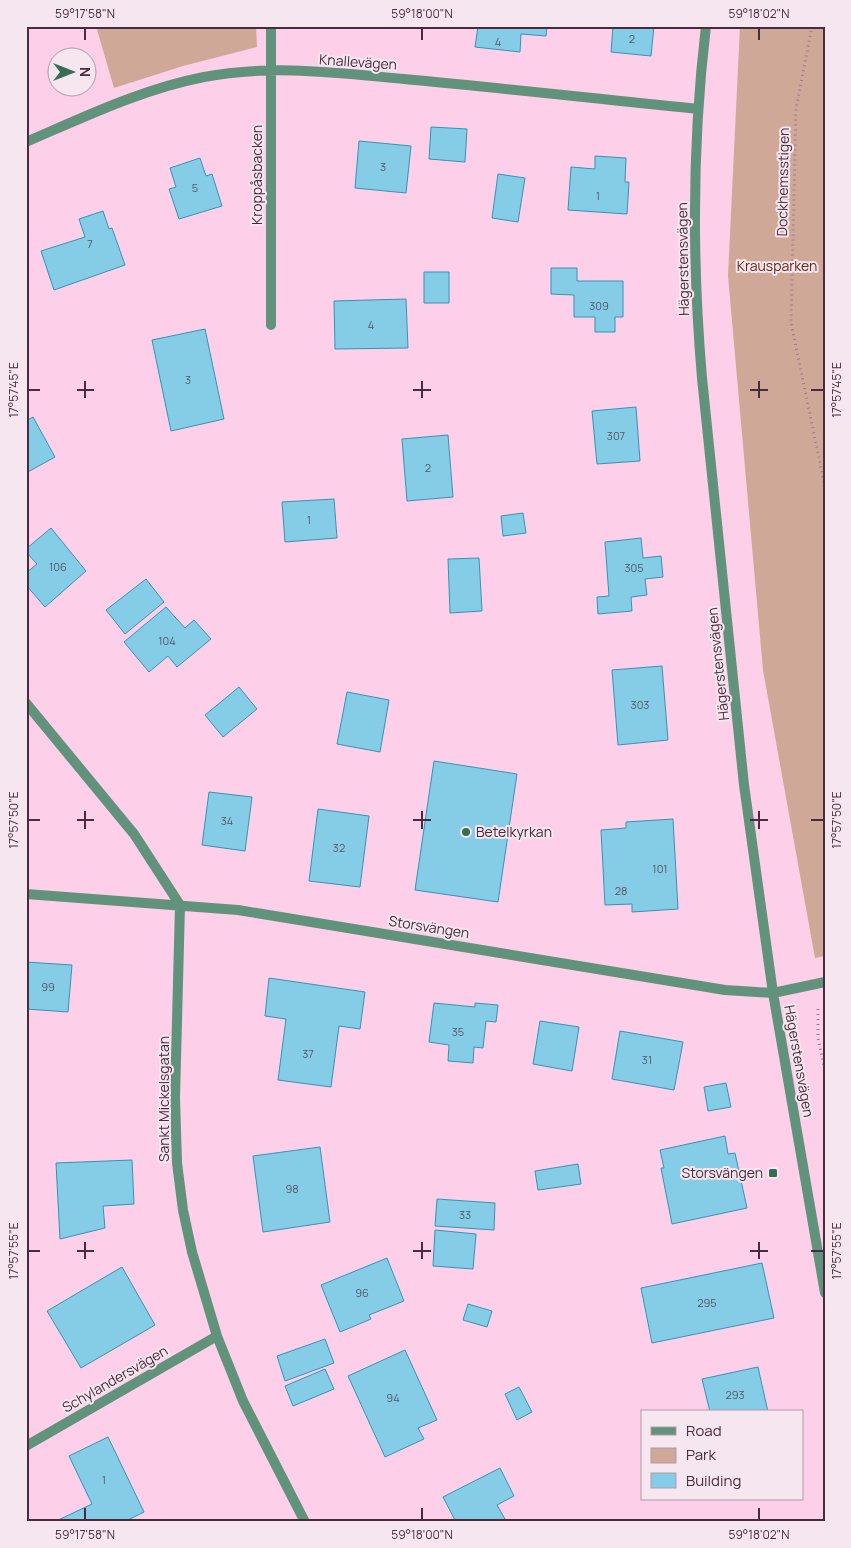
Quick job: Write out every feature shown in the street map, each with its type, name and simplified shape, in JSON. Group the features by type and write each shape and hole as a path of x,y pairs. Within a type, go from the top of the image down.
{"street":[{"name":"Kroppåsbacken","path":"271,26 271,324"},
{"name":"Hägerstensvägen","path":"706,26 698,110 694,236 696,310 744,785 773,993 825,1293"},
{"name":"Knallevägen","path":"26,142 113,104 178,83 222,74 270,70 404,79 698,110"},
{"path":"26,703 134,834 180,905"},
{"name":"Storsvängen","path":"26,894 238,910 725,990 773,993 822,983"},
{"name":"Sankt Mickelsgatan","path":"180,905 176,1098 177,1163 183,1210 192,1252 217,1336 243,1401 305,1522"},
{"name":"Schylandersvägen","path":"26,1446 217,1336"}],"path":[{"name":"Dockhemsstigen","path":"812,26 796,109 791,323 825,486"},
{"path":"822,983 818,1038 825,1071"}],"green space":[{"path":"96,26 256,26 257,47 183,66 114,88"},
{"name":"Krausparken","path":"740,26 825,26 825,956 815,958 763,670 728,276"}],"building":[{"path":"478,26 547,26 546,36 521,34 520,52 475,47"},
{"path":"613,26 654,26 651,56 611,52"},
{"path":"431,127 467,129 465,162 429,159"},
{"path":"359,141 411,146 406,193 355,188"},
{"path":"595,156 626,158 625,182 629,182 627,214 568,210 571,167 595,169"},
{"path":"200,158 206,176 212,174 222,206 179,219 169,189 176,187 170,168"},
{"path":"498,174 525,178 518,222 492,218"},
{"path":"103,211 109,229 112,228 125,265 54,290 41,251 85,237 79,219"},
{"path":"551,268 577,268 577,281 623,281 623,317 615,317 615,332 595,332 595,317 574,317 574,295 551,294"},
{"path":"424,272 449,272 449,303 424,303"},
{"path":"406,299 408,348 335,349 334,301"},
{"path":"205,329 224,419 171,431 152,340"},
{"path":"636,407 640,461 597,464 592,411"},
{"path":"33,417 55,457 26,473 26,421"},
{"path":"448,435 453,497 407,501 402,439"},
{"path":"334,499 337,538 285,542 282,502"},
{"path":"523,513 526,533 503,536 501,516"},
{"path":"51,528 86,571 45,607 26,585 26,573 37,564 26,552 26,549"},
{"path":"641,538 643,558 661,556 663,577 645,579 647,595 631,597 632,611 598,614 597,597 609,596 605,542"},
{"path":"479,558 482,611 450,613 448,559"},
{"path":"146,579 164,602 125,634 106,610"},
{"path":"166,607 185,628 194,620 211,639 177,667 168,656 149,672 124,642"},
{"path":"662,666 668,740 618,745 612,670"},
{"path":"239,687 257,709 223,737 205,715"},
{"path":"347,692 389,700 380,752 337,744"},
{"name":"Betelkyrkan","path":"434,761 517,774 498,902 415,890"},
{"path":"209,792 252,797 245,851 202,845"},
{"path":"318,809 369,816 360,887 309,881"},
{"path":"673,819 678,909 632,912 632,904 605,905 601,830 626,828 626,822"},
{"path":"26,962 72,965 68,1012 26,1009"},
{"path":"269,978 365,992 360,1029 339,1026 331,1087 278,1080 286,1019 265,1016"},
{"path":"434,1003 475,1007 475,1003 498,1005 496,1022 486,1021 483,1048 474,1047 473,1063 448,1061 449,1045 429,1042"},
{"path":"540,1021 579,1027 572,1071 533,1064"},
{"path":"620,1031 683,1042 674,1090 612,1079"},
{"path":"726,1083 731,1107 708,1111 704,1087"},
{"path":"725,1136 728,1154 735,1153 747,1208 672,1224 661,1168 664,1168 660,1150"},
{"path":"320,1147 330,1222 263,1232 253,1156"},
{"path":"132,1160 134,1204 103,1206 105,1228 60,1239 56,1163"},
{"path":"578,1164 581,1184 538,1190 535,1171"},
{"path":"437,1199 495,1203 494,1230 435,1226"},
{"path":"435,1230 476,1234 473,1269 433,1266"},
{"path":"387,1258 404,1301 369,1315 371,1319 340,1332 321,1285"},
{"path":"762,1263 774,1318 652,1343 641,1288"},
{"path":"122,1267 155,1325 81,1368 47,1311"},
{"path":"468,1304 492,1311 487,1327 463,1320"},
{"path":"325,1339 334,1363 285,1381 277,1356"},
{"path":"405,1350 437,1420 418,1428 424,1439 385,1457 348,1376"},
{"path":"758,1367 768,1410 710,1410 702,1379"},
{"path":"325,1369 334,1389 293,1406 285,1386"},
{"path":"519,1387 532,1412 517,1420 505,1394"},
{"path":"108,1437 144,1512 124,1522 54,1522 92,1504 69,1456"},
{"path":"500,1468 514,1496 497,1505 505,1519 500,1522 456,1522 443,1497"}],"place":[{"name":"Betelkyrkan","path":"466,832"},
{"name":"Storsvängen","path":"773,1173"}]}
